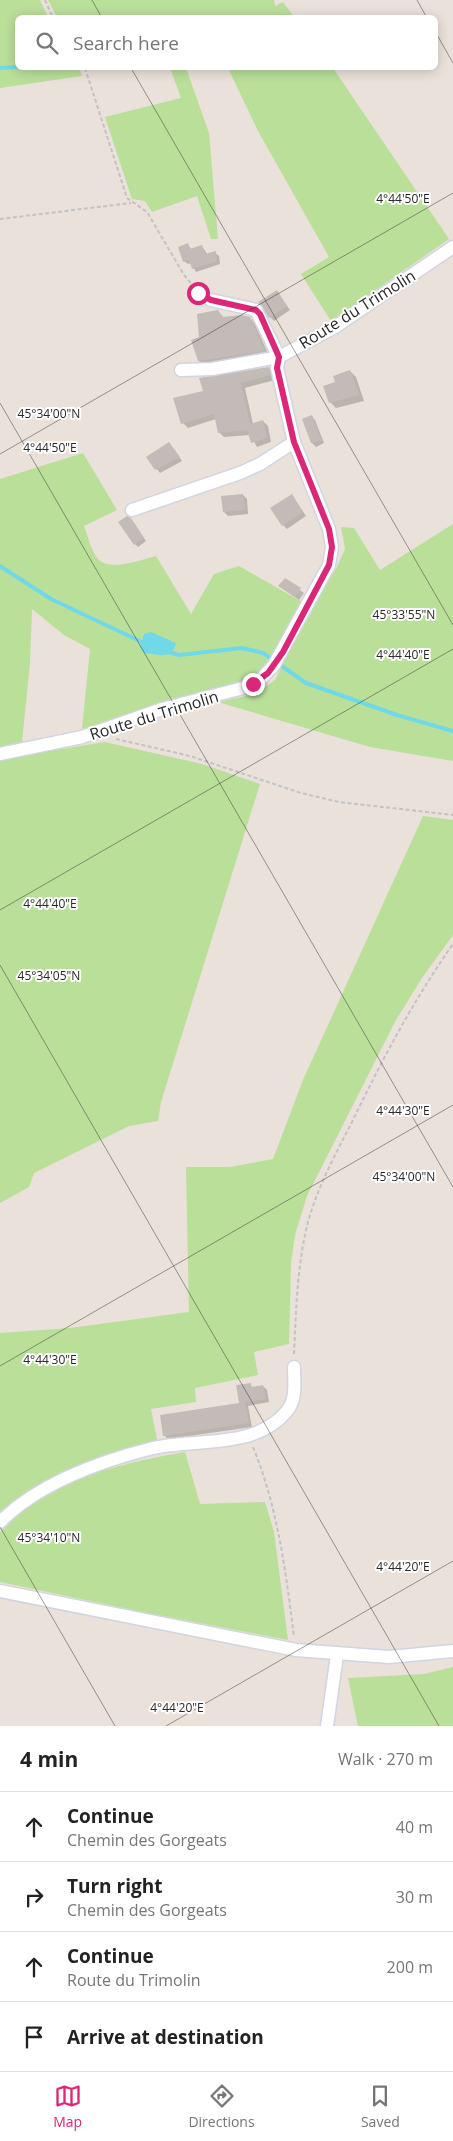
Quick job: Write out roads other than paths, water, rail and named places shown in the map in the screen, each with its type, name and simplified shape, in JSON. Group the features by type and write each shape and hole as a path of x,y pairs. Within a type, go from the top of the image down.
{"street":[{"name":"Route du Trimolin","path":"0,754 100,732 162,709 243,688 261,679 274,666 329,565 332,547 329,529 294,442 277,368 279,357 335,327 453,247"},
{"path":"181,370 212,368 279,357 256,310 211,300"},
{"path":"132,510 240,473 260,464 294,442"},
{"path":"0,1522 24,1502 62,1481 113,1461 154,1448 249,1436 287,1411 294,1392 294,1367"},
{"path":"0,1591 296,1650 337,1655 389,1657 453,1651"},
{"path":"327,1726 337,1655"}],"water":[{"path":"151,632 176,643 174,649 164,655 144,653 140,647 144,634"}],"waterway":[{"path":"0,68 15,67"},
{"path":"0,566 51,599 146,644"},
{"path":"169,652 179,655 242,648 263,653 306,683 397,715 453,731"}]}
